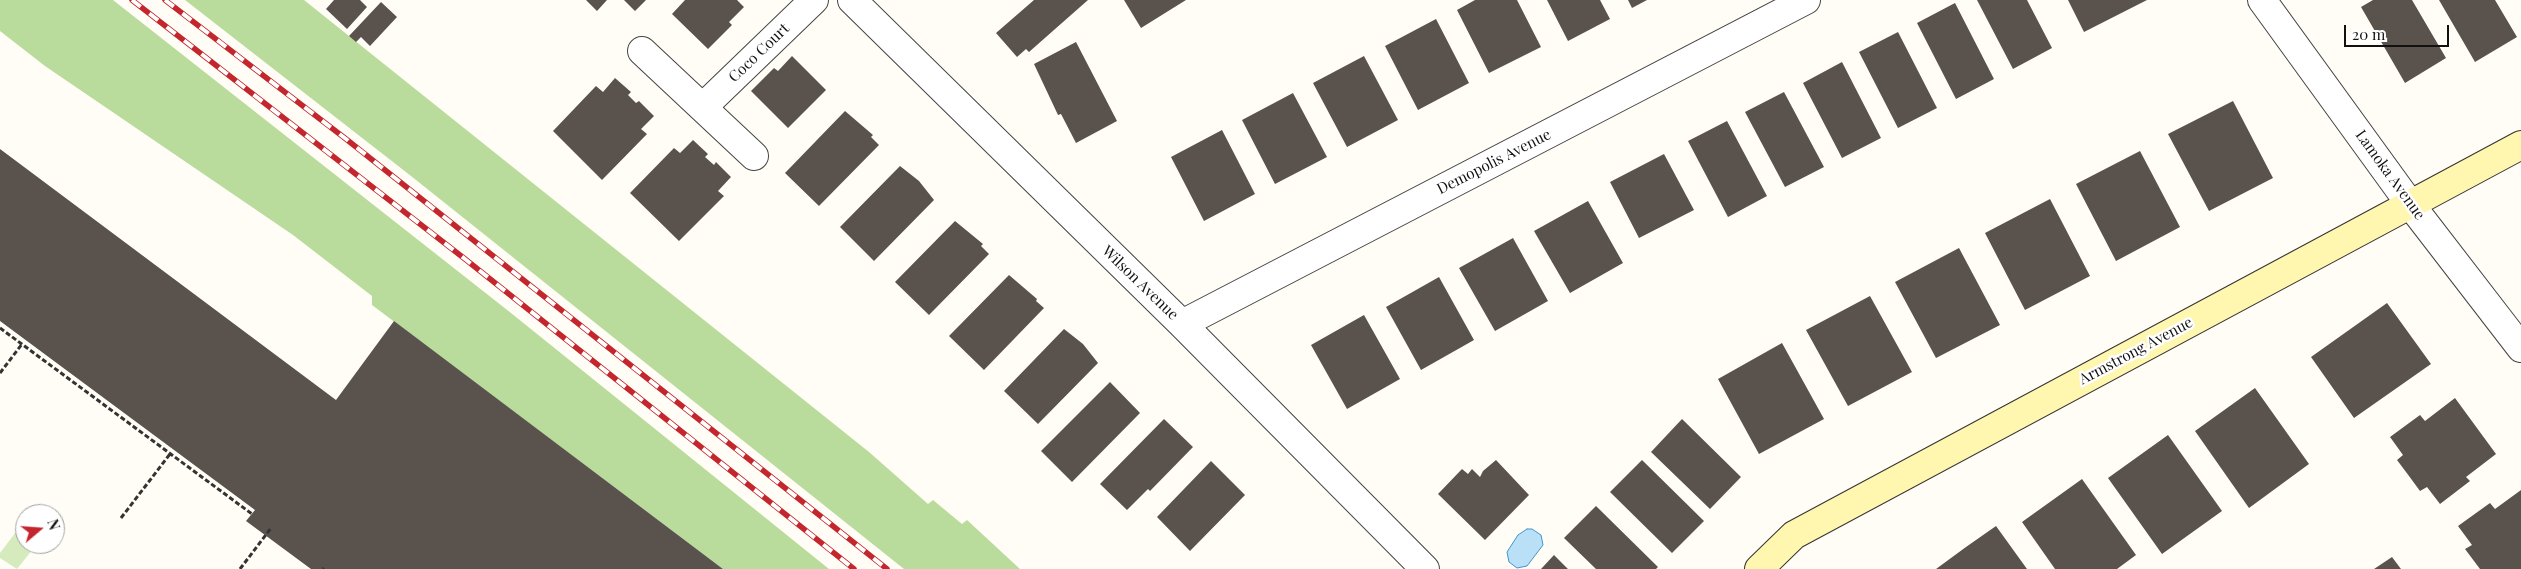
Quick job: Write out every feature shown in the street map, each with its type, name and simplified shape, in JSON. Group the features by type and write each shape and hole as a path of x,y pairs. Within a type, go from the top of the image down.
{"street":[{"name":"Coco Court","path":"703,107 814,0"},
{"name":"Wilson Avenue","path":"852,0 1182,324 1425,569"},
{"name":"Demopolis Avenue","path":"1182,324 1806,0"},
{"name":"Lamoka Avenue","path":"2262,0 2410,204 2521,348"},
{"path":"642,51 754,156"},
{"name":"Armstrong Avenue","path":"1760,569 1794,535 2521,145"}],"path":[{"path":"0,328 252,514"},
{"path":"0,372 22,344"},
{"path":"121,518 170,454"},
{"path":"240,569 271,528"}],"green space":[{"path":"0,0 113,0 511,313 829,569 723,569 372,305 372,296 293,235 45,66 0,31"},
{"path":"185,0 304,0 869,452 928,504 933,500 962,524 967,520 1020,569 904,569 411,176"},
{"path":"15,533 15,554 29,554 17,569 0,558 0,553"}],"water":[{"path":"1527,529 1532,529 1541,535 1543,545 1527,566 1517,568 1509,562 1507,552 1518,535"}],"building":[{"path":"334,0 360,0 367,7 347,29 326,9"},
{"path":"586,0 607,0 597,11"},
{"path":"624,0 646,0 635,11"},
{"path":"685,0 737,0 744,7 729,22 732,25 708,49 672,14"},
{"path":"1034,0 1088,0 1029,52 1026,49 1017,57 996,33"},
{"path":"1124,0 1186,0 1141,28"},
{"path":"1475,0 1517,0 1541,47 1489,73 1457,10"},
{"path":"1547,0 1600,0 1610,19 1568,41"},
{"path":"1628,0 1647,0 1632,8"},
{"path":"1977,0 2027,0 2052,48 2013,69"},
{"path":"2068,0 2147,0 2084,32"},
{"path":"2373,0 2412,0 2446,58 2405,83 2361,7"},
{"path":"2439,0 2495,0 2517,37 2475,62"},
{"path":"381,2 397,17 370,46 361,37 356,42 349,36"},
{"path":"1955,3 1994,79 1956,99 1917,23"},
{"path":"1436,19 1469,83 1418,110 1385,46"},
{"path":"1898,32 1937,108 1898,128 1859,52"},
{"path":"1076,42 1117,121 1076,143 1061,114 1058,115 1034,64"},
{"path":"792,56 826,90 788,128 751,91 774,68 778,71"},
{"path":"1364,56 1398,120 1347,147 1313,83"},
{"path":"1842,62 1881,138 1842,158 1803,83"},
{"path":"615,78 631,92 628,95 636,103 639,101 654,116 641,129 647,134 602,180 553,131 596,86 603,92"},
{"path":"1784,92 1824,167 1785,187 1745,112"},
{"path":"1293,93 1327,157 1275,184 1242,120"},
{"path":"2233,101 2273,178 2209,211 2168,134"},
{"path":"845,111 873,135 871,137 879,145 819,206 785,173"},
{"path":"1727,121 1767,196 1728,217 1688,141"},
{"path":"1222,130 1255,194 1204,221 1171,157"},
{"path":"693,140 708,154 705,157 714,165 716,162 731,177 718,191 724,196 679,241 630,193 674,148 680,153"},
{"path":"0,149 336,400 394,321 723,569 311,569 246,521 255,510 0,321"},
{"path":"2140,151 2180,227 2116,261 2076,184"},
{"path":"1664,154 1694,210 1639,238 1610,182"},
{"path":"900,166 919,181 934,200 874,261 840,227"},
{"path":"2050,199 2090,276 2025,310 1985,233"},
{"path":"1588,201 1623,263 1570,293 1534,231"},
{"path":"955,221 983,244 981,246 989,254 929,315 895,282"},
{"path":"1513,238 1548,301 1495,331 1459,268"},
{"path":"1959,248 2000,325 1936,358 1895,282"},
{"path":"1009,275 1037,299 1036,301 1044,308 984,370 949,336"},
{"path":"1439,277 1474,340 1421,370 1386,307"},
{"path":"1870,296 1912,372 1848,406 1806,330"},
{"path":"2387,303 2431,364 2354,418 2311,357"},
{"path":"1364,315 1400,379 1347,409 1311,345"},
{"path":"1064,329 1083,344 1098,363 1038,424 1004,391"},
{"path":"1782,343 1824,419 1759,454 1718,379"},
{"path":"1110,382 1140,413 1072,482 1041,451"},
{"path":"2255,388 2309,464 2249,508 2195,431"},
{"path":"2455,398 2496,454 2466,477 2470,481 2440,504 2427,487 2420,491 2397,460 2403,455 2390,437 2420,415 2425,421"},
{"path":"1164,419 1193,447 1150,491 1148,489 1127,510 1100,484"},
{"path":"1682,419 1741,477 1710,509 1651,452"},
{"path":"2168,435 2222,511 2162,554 2108,478"},
{"path":"1496,460 1529,495 1485,540 1438,494 1462,469 1468,474 1472,469 1480,477 1483,471"},
{"path":"1642,460 1704,521 1672,553 1610,492"},
{"path":"1211,461 1245,495 1190,551 1157,517"},
{"path":"2082,479 2136,555 2117,569 2055,569 2022,522"},
{"path":"2521,490 2521,569 2480,569 2465,549 2472,545 2458,526 2490,503 2495,509"},
{"path":"1596,506 1658,567 1656,569 1596,569 1564,538"},
{"path":"1996,526 2027,569 1936,569 1966,547"},
{"path":"1554,555 1568,569 1541,569"},
{"path":"2392,557 2401,569 2374,569"}],"railway":[{"path":"132,0 465,259 854,569"},
{"path":"165,0 346,139 887,569"}]}
